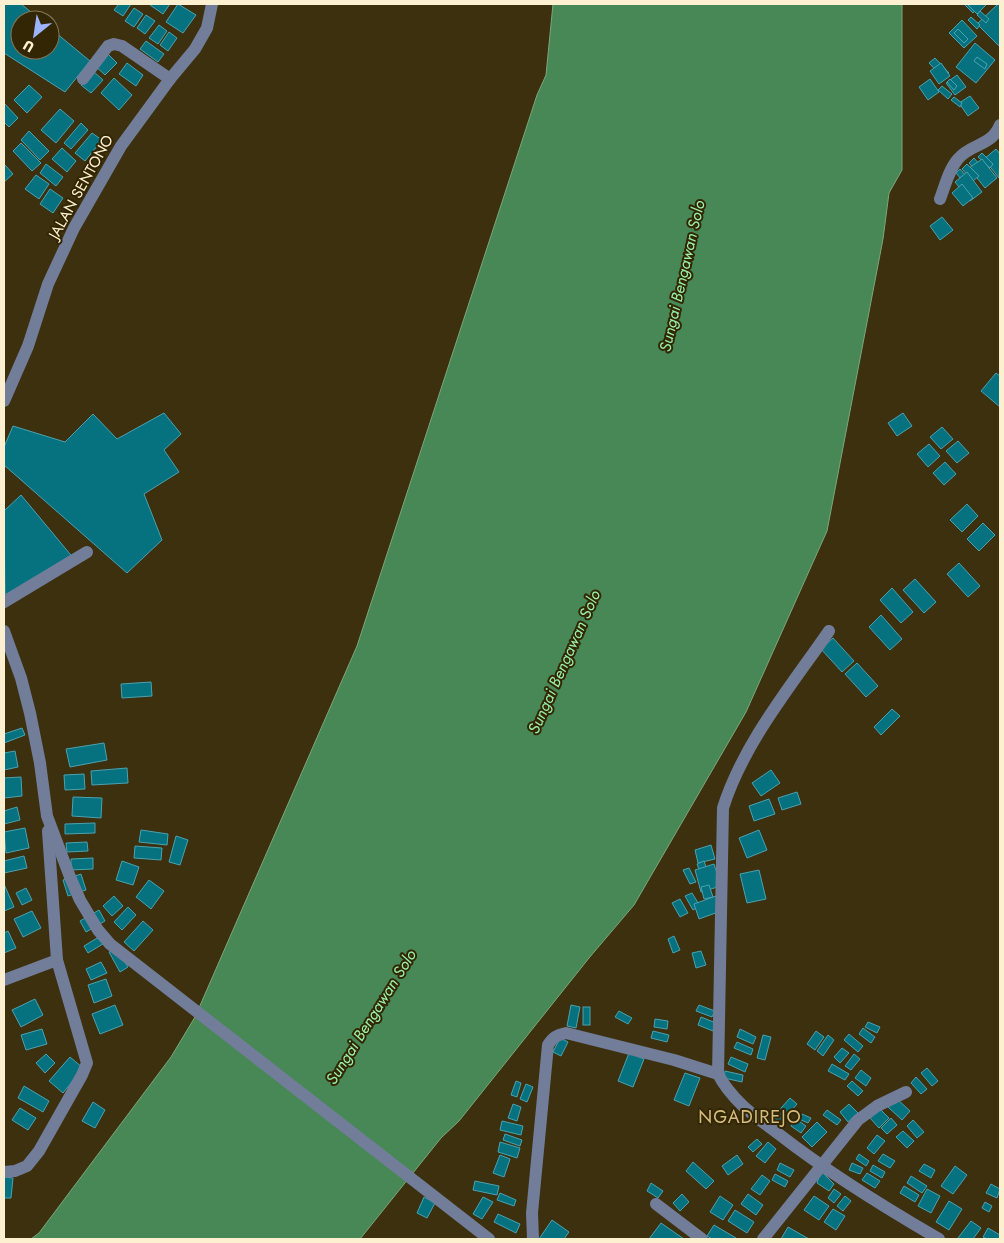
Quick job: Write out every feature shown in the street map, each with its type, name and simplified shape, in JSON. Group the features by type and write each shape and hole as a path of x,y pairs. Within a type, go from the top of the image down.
{"street":[{"name":"JALAN SENTONO","path":"4,401 28,346 48,284 74,228 121,146 170,79 195,49 206,28 212,4"},
{"path":"83,78 108,46 114,44 122,46 170,79"},
{"path":"940,199 958,159 965,152 990,140 1000,125"},
{"path":"4,602 87,552"},
{"path":"4,631 21,678 40,763 47,816 56,960 87,1063 39,1151 27,1166 15,1171 4,1172"},
{"path":"828,631 761,728 729,789 723,808 718,1074 725,1087 744,1108 820,1166 939,1239"},
{"path":"47,816 80,900 98,930 110,944 489,1239"},
{"path":"4,980 56,960"},
{"path":"533,1239 532,1213 544,1078 548,1045 552,1039 558,1034 566,1033 674,1060 718,1074"},
{"path":"763,1239 858,1120 877,1106 906,1092"},
{"path":"656,1204 702,1239"}],"water":[{"name":"Sungai Bengawan Solo","path":"553,4 902,4 902,170 889,193 883,239 827,531 746,712 634,905 589,958 459,1121 441,1138 360,1239 31,1239 39,1233 171,1057 195,1017 357,646 537,95 546,75"}],"building":[{"path":"4,4 21,4 28,10 10,10 10,57 4,53"},
{"path":"119,4 131,4 123,16 114,10"},
{"path":"170,4 163,14 150,5"},
{"path":"178,4 196,15 183,33 166,22"},
{"path":"964,4 971,4 977,9 973,13"},
{"path":"967,4 987,4 977,14"},
{"path":"1000,4 1000,47 977,24"},
{"path":"134,8 143,14 134,27 125,21"},
{"path":"980,11 989,19 986,23 977,15"},
{"path":"146,15 155,21 145,34 137,28"},
{"path":"971,17 980,25 977,29 968,20"},
{"path":"962,20 977,36 964,48 949,33"},
{"path":"159,25 167,31 158,44 149,38"},
{"path":"958,29 968,39 964,43 954,33"},
{"path":"169,32 177,38 168,51 160,45"},
{"path":"60,36 90,61 65,92 15,60 60,60"},
{"path":"146,41 164,54 158,62 140,49"},
{"path":"975,43 995,60 976,83 956,67"},
{"path":"105,51 117,63 105,75 93,64"},
{"path":"977,57 987,64 985,69 974,61"},
{"path":"935,58 949,73 943,78 929,63"},
{"path":"127,63 143,75 136,86 119,74"},
{"path":"941,63 950,76 939,84 930,71"},
{"path":"93,71 103,80 91,93 81,85"},
{"path":"957,75 966,87 955,95 946,83"},
{"path":"114,78 132,95 119,110 101,93"},
{"path":"930,79 939,92 928,100 919,87"},
{"path":"950,79 957,86 954,90 947,82"},
{"path":"29,85 42,97 27,113 14,100"},
{"path":"942,86 952,94 948,99 938,90"},
{"path":"970,96 979,108 968,116 959,103"},
{"path":"954,97 962,103 960,107 951,100"},
{"path":"4,103 18,118 9,127 4,122"},
{"path":"60,109 74,121 56,143 41,130"},
{"path":"81,123 88,130 71,149 64,143"},
{"path":"29,131 49,151 40,160 21,140"},
{"path":"92,133 102,140 85,161 75,153"},
{"path":"21,143 41,163 32,171 13,151"},
{"path":"62,148 76,161 67,172 52,159"},
{"path":"996,149 1000,154 999,178 984,159"},
{"path":"982,153 993,164 990,168 978,157"},
{"path":"974,158 985,171 980,175 969,163"},
{"path":"982,159 997,178 985,188 969,168"},
{"path":"46,164 63,177 56,186 40,173"},
{"path":"967,164 979,176 973,181 962,169"},
{"path":"4,166 13,174 4,182"},
{"path":"960,169 971,182 967,186 956,173"},
{"path":"967,172 982,192 970,201 955,182"},
{"path":"36,175 49,184 39,199 25,189"},
{"path":"962,184 973,198 963,206 952,193"},
{"path":"50,189 63,198 53,213 40,204"},
{"path":"942,217 953,230 940,240 930,226"},
{"path":"996,373 1000,376 1000,407 981,391"},
{"path":"164,413 181,434 164,450 179,472 144,494 162,540 127,573 4,465 4,447 13,426 65,442 93,414 117,439"},
{"path":"903,413 912,426 897,436 888,423"},
{"path":"942,427 953,439 941,449 930,437"},
{"path":"958,441 969,453 957,463 946,451"},
{"path":"929,444 940,456 928,467 917,454"},
{"path":"945,462 956,474 944,485 933,473"},
{"path":"21,495 75,560 5,595 4,511"},
{"path":"967,504 978,516 962,532 950,520"},
{"path":"983,523 995,535 979,551 967,539"},
{"path":"959,563 980,586 968,597 947,574"},
{"path":"915,579 936,602 924,613 903,590"},
{"path":"892,588 913,612 901,623 880,600"},
{"path":"881,615 902,639 890,650 869,627"},
{"path":"833,638 854,661 842,672 821,649"},
{"path":"857,663 878,686 866,697 845,674"},
{"path":"151,682 152,696 122,698 121,684"},
{"path":"892,709 900,716 881,735 874,727"},
{"path":"22,728 25,735 4,743 4,734"},
{"path":"104,743 107,760 70,767 66,749"},
{"path":"15,751 18,767 4,770 4,753"},
{"path":"127,768 128,783 92,785 91,771"},
{"path":"771,770 780,783 761,796 752,783"},
{"path":"84,774 85,789 65,790 64,775"},
{"path":"21,777 22,796 4,798 4,778"},
{"path":"797,792 801,804 782,810 778,798"},
{"path":"73,797 102,798 101,818 72,816"},
{"path":"769,799 775,814 754,821 749,806"},
{"path":"17,807 20,820 4,824 4,811"},
{"path":"95,823 95,833 65,834 65,824"},
{"path":"25,828 29,848 6,853 4,832"},
{"path":"141,830 168,834 167,845 139,842"},
{"path":"759,830 767,850 747,858 739,838"},
{"path":"176,836 188,840 180,865 169,862"},
{"path":"87,842 88,851 67,852 66,843"},
{"path":"711,845 715,859 698,863 695,850"},
{"path":"135,846 162,848 161,860 134,858"},
{"path":"24,856 27,868 4,873 4,861"},
{"path":"93,858 93,869 71,870 71,859"},
{"path":"122,861 139,867 133,885 116,880"},
{"path":"704,861 710,878 703,880 697,864"},
{"path":"714,864 721,886 701,892 695,870"},
{"path":"689,868 696,882 690,884 683,870"},
{"path":"759,870 766,899 747,903 740,874"},
{"path":"81,874 86,890 68,896 63,880"},
{"path":"149,880 164,891 151,909 136,897"},
{"path":"4,884 14,907 4,911"},
{"path":"709,885 713,897 704,899 701,887"},
{"path":"26,888 32,900 22,905 16,893"},
{"path":"692,893 700,906 693,910 685,896"},
{"path":"114,896 123,906 112,916 103,906"},
{"path":"716,896 721,911 699,919 694,904"},
{"path":"680,899 688,913 680,917 672,903"},
{"path":"128,907 136,915 122,930 114,922"},
{"path":"99,910 105,921 86,932 80,921"},
{"path":"32,911 41,928 23,937 14,919"},
{"path":"143,921 153,930 134,951 124,942"},
{"path":"8,931 16,948 4,953 4,933"},
{"path":"107,932 111,939 88,953 84,946"},
{"path":"674,936 680,950 673,953 668,939"},
{"path":"117,948 128,967 120,972 109,952"},
{"path":"701,951 706,965 696,968 692,953"},
{"path":"101,962 107,973 91,980 86,969"},
{"path":"106,979 112,996 94,1003 88,985"},
{"path":"35,999 43,1015 21,1027 12,1010"},
{"path":"115,1005 123,1025 100,1034 92,1014"},
{"path":"571,1005 580,1007 576,1028 567,1026"},
{"path":"699,1005 715,1011 712,1017 696,1011"},
{"path":"583,1007 590,1007 590,1025 583,1025"},
{"path":"619,1011 632,1018 628,1024 615,1017"},
{"path":"701,1017 716,1023 713,1031 698,1025"},
{"path":"655,1019 668,1021 667,1029 654,1027"},
{"path":"868,1022 880,1027 877,1033 865,1027"},
{"path":"863,1028 875,1037 871,1043 859,1034"},
{"path":"42,1029 47,1044 26,1050 21,1035"},
{"path":"740,1029 756,1037 753,1044 737,1037"},
{"path":"653,1031 669,1035 667,1042 651,1038"},
{"path":"816,1031 824,1037 815,1050 807,1044"},
{"path":"849,1034 863,1046 858,1052 844,1040"},
{"path":"763,1035 771,1037 765,1060 757,1058"},
{"path":"828,1035 834,1040 823,1056 817,1051"},
{"path":"560,1038 568,1042 561,1056 553,1052"},
{"path":"737,1042 753,1049 751,1055 734,1048"},
{"path":"842,1048 849,1053 840,1063 834,1057"},
{"path":"629,1053 644,1059 633,1087 618,1081"},
{"path":"46,1054 55,1063 45,1073 36,1063"},
{"path":"854,1054 860,1059 851,1070 845,1066"},
{"path":"70,1057 83,1068 63,1093 49,1081"},
{"path":"731,1057 748,1064 745,1072 728,1064"},
{"path":"832,1064 849,1074 845,1080 828,1071"},
{"path":"927,1068 938,1081 932,1086 921,1073"},
{"path":"861,1070 871,1078 866,1086 855,1078"},
{"path":"725,1071 743,1075 742,1082 724,1078"},
{"path":"685,1073 700,1078 689,1106 674,1100"},
{"path":"916,1077 927,1089 921,1094 911,1083"},
{"path":"516,1081 521,1083 517,1097 511,1095"},
{"path":"852,1081 863,1091 858,1096 847,1086"},
{"path":"526,1084 533,1087 527,1102 520,1099"},
{"path":"24,1086 49,1101 43,1112 18,1098"},
{"path":"790,1098 797,1104 781,1123 773,1117"},
{"path":"896,1098 910,1111 902,1120 888,1107"},
{"path":"93,1102 105,1110 95,1128 82,1121"},
{"path":"513,1104 521,1107 517,1121 508,1118"},
{"path":"849,1104 858,1113 848,1122 840,1112"},
{"path":"20,1108 36,1118 28,1130 12,1120"},
{"path":"880,1109 889,1118 879,1128 870,1118"},
{"path":"827,1110 841,1120 837,1125 823,1115"},
{"path":"802,1114 811,1118 808,1123 799,1119"},
{"path":"891,1118 897,1125 887,1134 881,1128"},
{"path":"796,1119 806,1126 801,1133 791,1126"},
{"path":"913,1120 924,1132 917,1138 907,1126"},
{"path":"502,1121 523,1126 521,1135 500,1130"},
{"path":"817,1122 827,1132 812,1147 802,1137"},
{"path":"903,1131 914,1141 907,1148 896,1137"},
{"path":"505,1134 522,1140 520,1146 503,1140"},
{"path":"877,1135 885,1141 874,1154 867,1148"},
{"path":"757,1139 762,1144 753,1152 748,1147"},
{"path":"500,1142 520,1148 517,1158 498,1152"},
{"path":"768,1142 776,1149 765,1163 756,1156"},
{"path":"859,1154 869,1161 866,1166 856,1159"},
{"path":"883,1154 895,1161 890,1168 878,1161"},
{"path":"500,1155 510,1159 504,1177 493,1173"},
{"path":"737,1155 743,1164 728,1175 722,1166"},
{"path":"693,1162 714,1181 706,1189 686,1171"},
{"path":"780,1163 794,1170 790,1177 777,1170"},
{"path":"852,1163 863,1168 860,1174 849,1170"},
{"path":"924,1164 935,1170 931,1178 919,1171"},
{"path":"873,1165 885,1172 882,1178 870,1171"},
{"path":"955,1166 967,1175 953,1194 941,1186"},
{"path":"821,1171 834,1184 829,1191 817,1183"},
{"path":"867,1173 880,1181 875,1188 862,1180"},
{"path":"775,1174 788,1181 785,1187 772,1180"},
{"path":"762,1175 770,1181 760,1195 751,1189"},
{"path":"911,1176 927,1186 922,1193 907,1183"},
{"path":"4,1177 13,1178 11,1198 4,1198"},
{"path":"475,1181 499,1186 497,1195 473,1190"},
{"path":"651,1183 663,1191 658,1198 647,1191"},
{"path":"991,1184 1000,1189 997,1198 986,1193"},
{"path":"904,1186 919,1195 915,1202 900,1193"},
{"path":"834,1189 841,1194 834,1203 828,1198"},
{"path":"927,1189 940,1196 931,1213 918,1206"},
{"path":"500,1193 516,1200 514,1206 497,1200"},
{"path":"682,1194 689,1202 680,1211 673,1203"},
{"path":"748,1194 763,1205 756,1215 741,1204"},
{"path":"720,1196 733,1205 723,1220 710,1212"},
{"path":"814,1196 829,1206 819,1220 804,1210"},
{"path":"845,1196 851,1201 843,1211 837,1206"},
{"path":"424,1197 435,1203 427,1218 417,1213"},
{"path":"483,1197 493,1202 482,1219 473,1214"},
{"path":"949,1201 962,1209 949,1230 936,1222"},
{"path":"985,1202 992,1206 989,1212 982,1208"},
{"path":"833,1209 845,1216 836,1230 824,1222"},
{"path":"735,1210 754,1222 747,1233 728,1221"},
{"path":"498,1214 520,1224 516,1233 494,1222"},
{"path":"552,1220 569,1232 564,1239 539,1239"},
{"path":"971,1221 981,1228 973,1239 959,1239 958,1238"},
{"path":"661,1223 684,1239 649,1239"},
{"path":"714,1225 736,1238 712,1239 707,1236"},
{"path":"788,1227 809,1239 781,1239"},
{"path":"988,1228 1000,1235 999,1239 983,1237"}],"district":[{"name":"NGADIREJO","path":"750,1117"}]}
